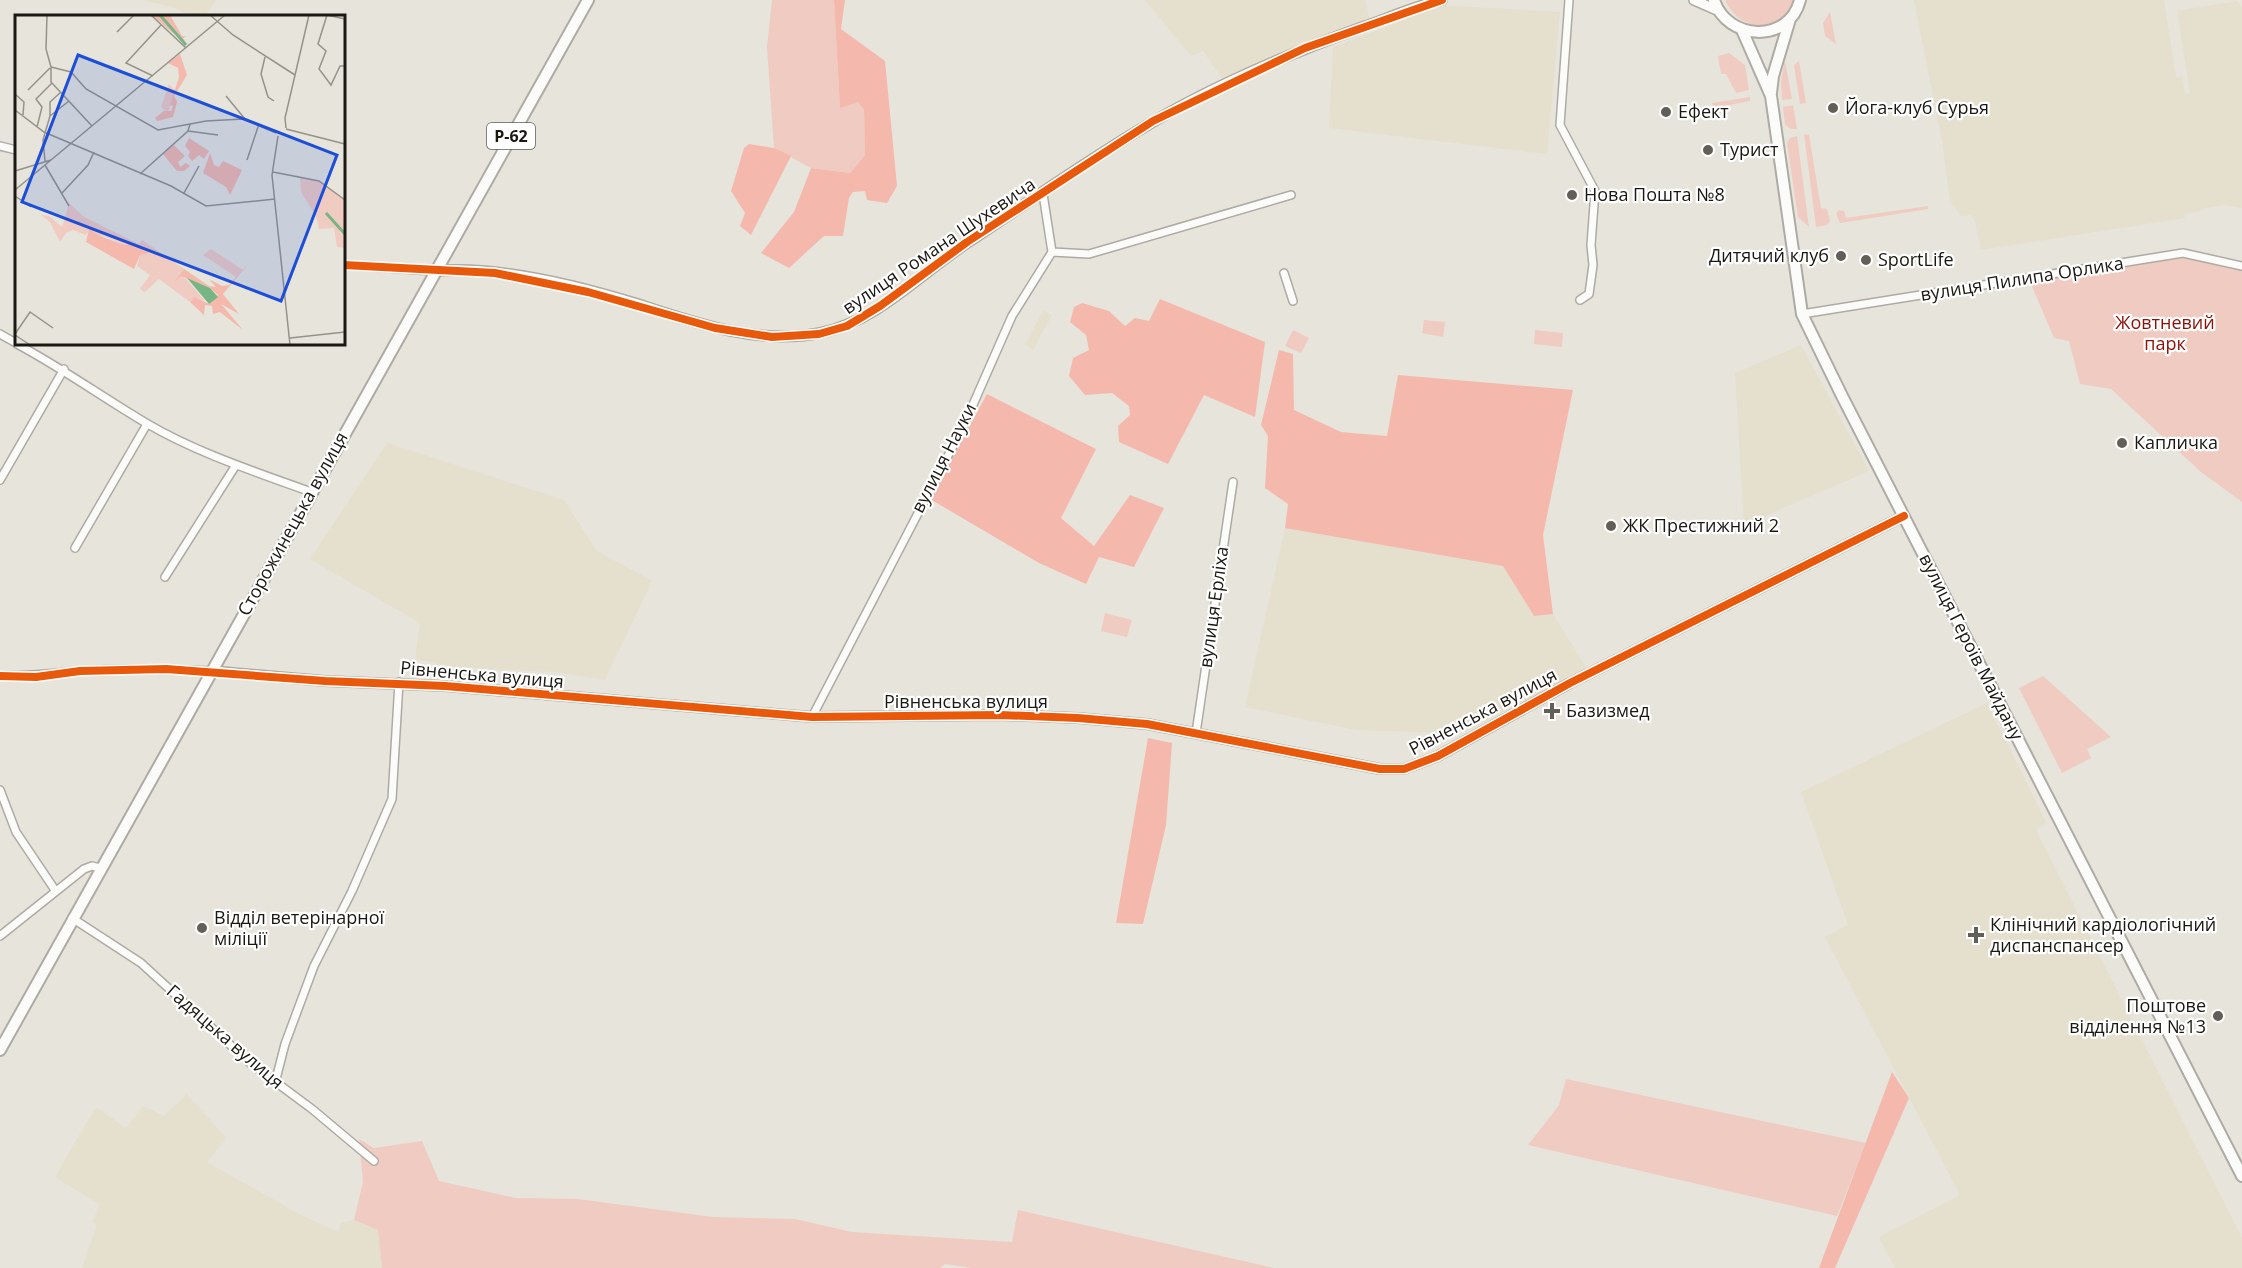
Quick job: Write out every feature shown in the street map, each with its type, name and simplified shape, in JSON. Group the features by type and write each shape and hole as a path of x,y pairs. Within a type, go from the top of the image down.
{"main road":[{"name":"Сторожинецька вулиця","path":"0,1050 434,271 588,0"},
{"path":"1714,0 1733,26 1742,30 1767,32 1790,19"},
{"path":"1771,96 1773,76 1790,19 1802,2"},
{"path":"1742,30 1771,96"},
{"name":"вулиця Героїв Майдану","path":"1771,96 1802,314 2242,1176"}],"street":[{"name":"вулиця Романа Шухевича","path":"345,265 434,271 465,270 544,281 639,305 715,328 772,337 819,334 847,326 880,306 967,242 1153,122 1305,48 1442,0"},
{"path":"1569,0 1560,125 1595,191 1592,275 1589,294 1580,300"},
{"path":"1694,0 1720,11"},
{"path":"0,146 15,150"},
{"path":"1043,194 1052,252 1089,254 1291,195"},
{"name":"вулиця Науки","path":"812,717 963,425 1012,316 1052,252"},
{"name":"вулиця Пилипа Орлика","path":"1802,314 2183,253 2242,266"},
{"path":"1284,273 1293,301"},
{"path":"0,334 15,342"},
{"path":"21,345 64,369 147,424 236,465 311,492"},
{"path":"0,480 64,369"},
{"path":"75,548 147,424"},
{"path":"165,577 236,465"},
{"name":"вулиця Ерліха","path":"1196,733 1233,482"},
{"name":"Рівненська вулиця","path":"0,676 36,677 80,671 165,669 325,681 399,682 812,717 1000,715 1078,718 1147,724 1380,769 1404,769 1438,756 1570,683 1904,516"},
{"path":"275,1083 285,1044 314,966 352,891 392,799 399,682"},
{"path":"0,790 16,832 55,890"},
{"path":"0,936 84,869 92,866 100,868"},
{"name":"Гадяцька вулиця","path":"72,918 141,963 250,1063 312,1109 374,1161"}],"shaded area":[{"path":"143,0 216,0 206,15 187,15 175,8"},
{"path":"834,0 845,0 841,29 885,61 897,186 887,203 867,200 865,191 853,192 849,198 843,236 824,236 789,268 761,253 794,212 811,168 850,173 865,155 864,110 858,102 840,108"},
{"path":"1145,0 1365,0 1370,21 1226,84 1203,51 1191,56"},
{"path":"1914,0 2164,0 2176,77 2182,76 2185,94 2190,93 2177,11 2237,1 2242,7 2242,208 2224,205 2184,214 2185,218 1981,250 1974,218 1970,215 1961,216 1950,201 1942,141"},
{"path":"1439,5 1560,12 1547,154 1329,128 1333,47 1407,19 1405,14"},
{"path":"749,144 774,148 791,156 751,235 740,226 745,213 731,191 744,148"},
{"path":"1160,299 1265,342 1255,417 1204,395 1168,464 1119,442 1118,426 1130,415 1129,406 1112,393 1085,395 1069,376 1073,358 1089,350 1086,335 1070,322 1074,307 1082,303 1109,311 1125,326 1135,318 1149,321"},
{"path":"1043,310 1052,315 1033,350 1025,345"},
{"path":"1801,345 1869,471 1744,525 1735,373"},
{"path":"1279,350 1293,354 1294,410 1341,432 1387,436 1398,375 1573,390 1543,535 1553,614 1534,616 1503,566 1285,528 1288,504 1265,488 1268,436 1261,425"},
{"path":"987,394 1096,449 1061,518 1094,546 1130,495 1164,508 1134,567 1099,557 1086,584 1039,563 930,499"},
{"path":"387,443 564,500 597,551 652,581 605,680 555,672 456,667 415,659 420,623 310,559"},
{"path":"1285,528 1503,566 1534,616 1553,614 1587,669 1466,731 1442,733 1356,730 1245,707"},
{"path":"1987,703 2046,822 2036,830 2242,1238 2242,1268 1895,1268 1879,1237 1960,1195 1825,937 1848,925 1801,792"},
{"path":"1148,738 1172,743 1166,825 1143,924 1116,923"},
{"path":"1892,1072 1909,1098 1835,1268 1819,1268"},
{"path":"187,1094 226,1138 207,1162 301,1215 338,1232 341,1223 354,1220 378,1230 382,1268 82,1268 97,1225 92,1222 100,1205 55,1177 87,1122 97,1108 126,1128 143,1106 164,1116"}],"green space":[{"path":"772,0 834,0 840,107 858,102 864,110 865,155 850,173 811,168 774,148 767,47"},
{"path":"1725,0 1797,0 1781,19 1761,25 1750,24 1740,19"},
{"path":"1830,12 1836,44 1825,36 1823,23"},
{"path":"1729,53 1745,65 1749,90 1736,93 1726,74 1721,74 1718,56"},
{"path":"1785,61 1792,99 1782,100 1781,80"},
{"path":"1799,61 1806,103 1800,104 1794,65"},
{"path":"1750,97 1750,101 1713,108 1712,103"},
{"path":"1793,105 1797,129 1791,129 1785,125 1783,107"},
{"path":"1804,134 1809,135 1821,208 1827,209 1830,221 1827,225 1816,227"},
{"path":"1797,136 1809,227 1798,217 1787,143 1790,138"},
{"path":"1928,206 1928,209 1840,223 1836,213 1839,210 1844,211 1846,218"},
{"name":"Жовтневий парк","path":"2183,252 2242,265 2242,502 2201,472 2111,389 2080,384 2069,341 2054,338 2028,277"},
{"path":"1424,320 1445,322 1443,337 1422,333"},
{"path":"1293,330 1309,338 1301,353 1285,346"},
{"path":"1535,330 1563,333 1562,347 1534,344"},
{"path":"1105,613 1132,620 1127,637 1101,631"},
{"path":"2043,676 2111,737 2087,749 2091,758 2062,773 2019,688"},
{"path":"1566,1079 1866,1143 1837,1216 1528,1145 1559,1105"},
{"path":"359,1139 374,1148 422,1141 439,1181 516,1198 578,1199 713,1217 795,1219 852,1232 1012,1242 1018,1210 1274,1268 972,1268 945,1264 940,1268 382,1268 378,1230 354,1220 363,1182"}],"cycle path":[{"path":"345,265 495,273 588,292 715,328 772,337 819,334 847,326 880,306 967,242 1153,121 1305,48 1442,0"},
{"path":"0,676 36,677 80,671 166,669 325,681 445,686 812,717 1000,715 1078,718 1147,724 1380,769 1404,769 1438,756 1570,683 1904,516"}],"place":[{"name":"Йога-клуб Сурья","path":"1833,108"},
{"name":"Ефект","path":"1666,112"},
{"name":"Турист","path":"1708,150"},
{"name":"Нова Пошта №8","path":"1572,195"},
{"name":"Дитячий клуб","path":"1841,256"},
{"name":"SportLife","path":"1866,260"},
{"name":"Капличка","path":"2122,443"},
{"name":"ЖК Престижний 2","path":"1611,526"},
{"name":"Базизмед","path":"1552,711"},
{"name":"Відділ ветерінарної міліції","path":"202,928"},
{"name":"Клінічний кардіологічний диспанспансер","path":"1976,935"},
{"name":"Поштове відділення №13","path":"2218,1016"}]}
